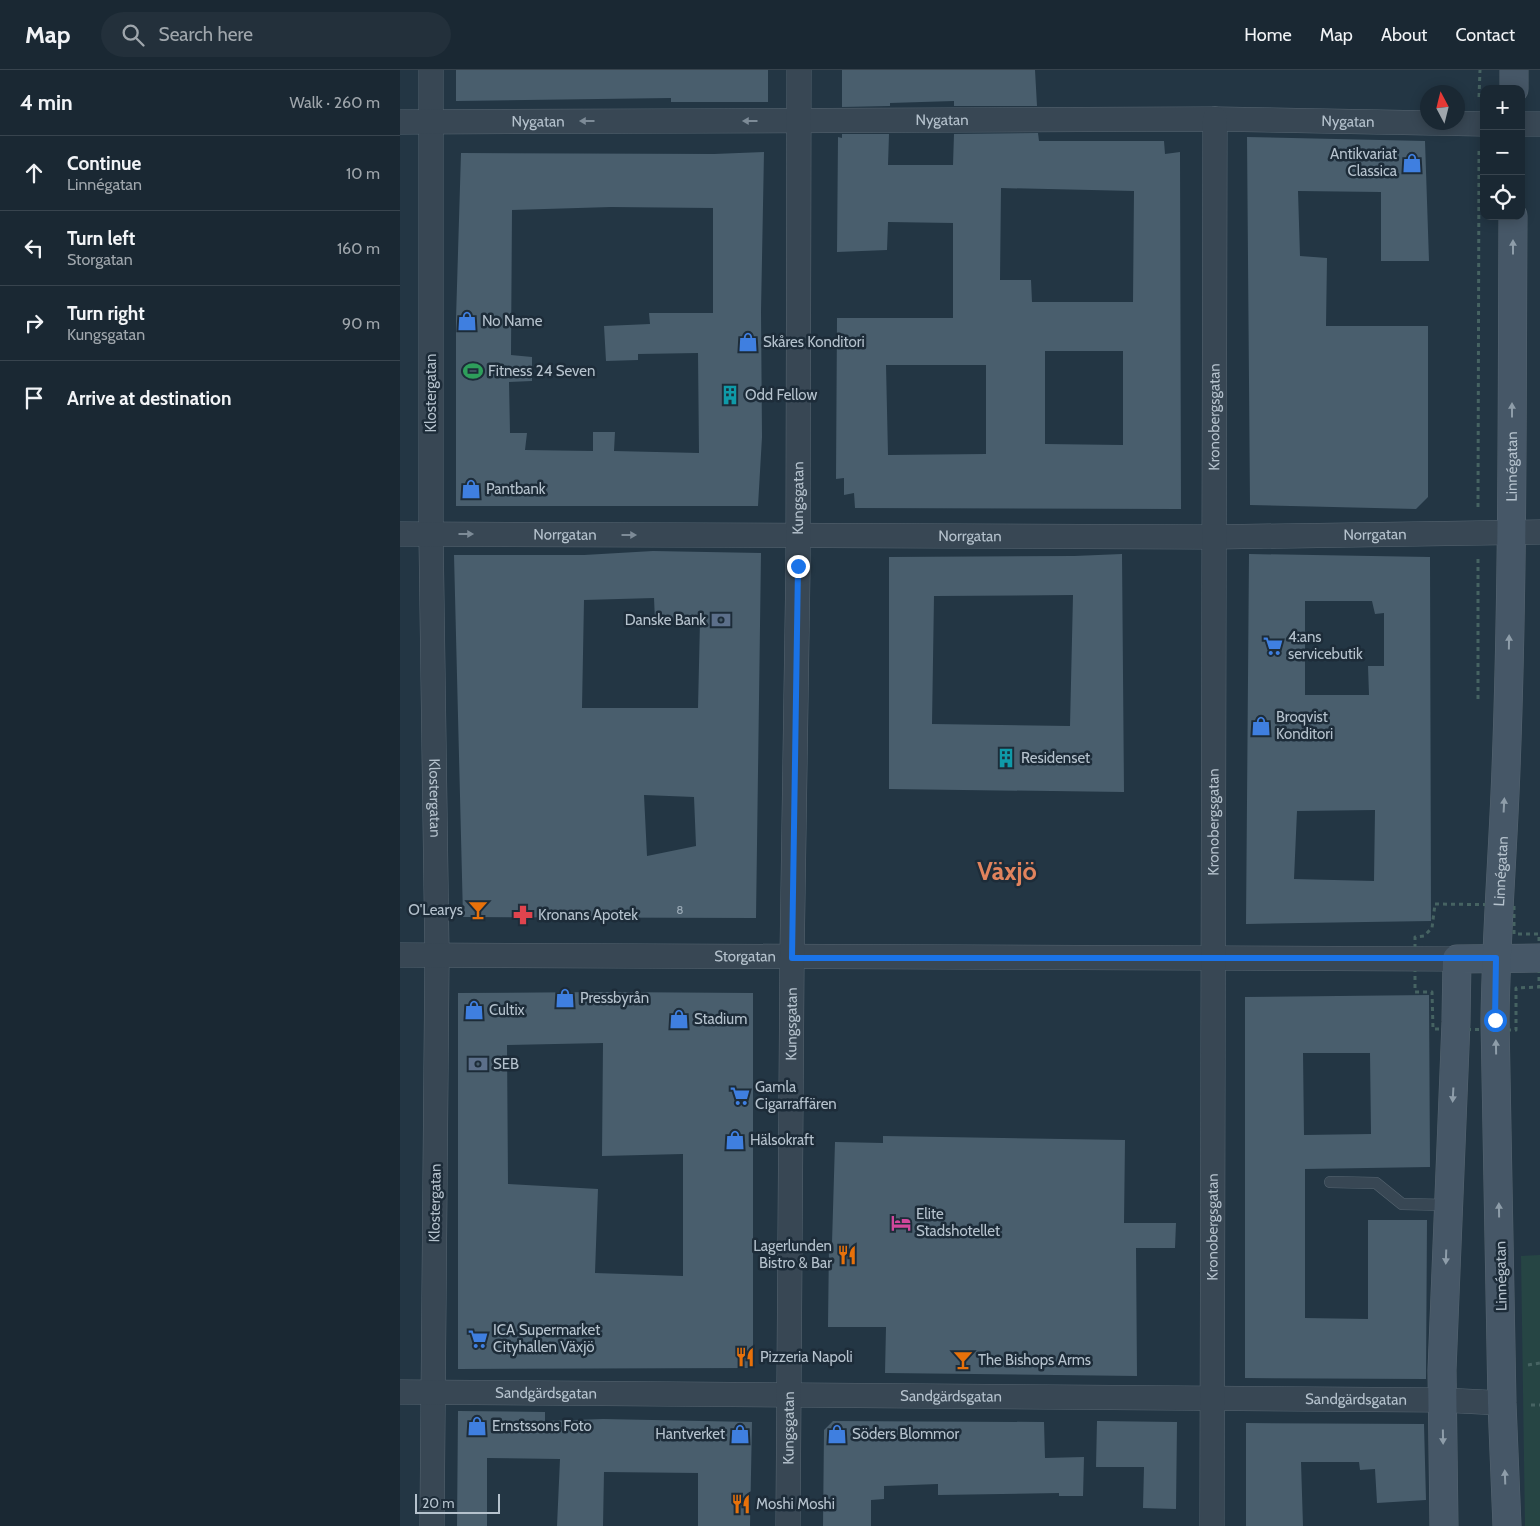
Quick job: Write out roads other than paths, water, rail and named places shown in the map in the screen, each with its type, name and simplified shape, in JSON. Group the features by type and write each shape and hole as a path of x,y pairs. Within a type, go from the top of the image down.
{"street":[{"name":"Klostergatan","path":"431,70 431,534 437,956 432,1526"},
{"name":"Kungsgatan","path":"788,1526 797,536 799,70"},
{"path":"1514,70 1514,85"},
{"name":"Nygatan","path":"400,122 1215,120 1480,124"},
{"name":"Kronobergsgatan","path":"1212,1526 1215,120"},
{"path":"1525,124 1540,124"},
{"name":"Linnégatan","path":"1507,1526 1502,1403 1496,958 1506,770 1512,531 1513,220"},
{"name":"Norrgatan","path":"400,534 1214,537 1540,532"},
{"name":"Storgatan","path":"400,955 792,958 1540,958"},
{"path":"1444,1526 1442,1400 1457,959"},
{"name":"Sandgärdsgatan","path":"400,1392 1212,1400 1442,1400 1502,1403"}],"lane":[{"path":"1330,1182 1376,1183 1402,1204 1448,1204"}],"place":[{"name":"Antikvariat Classica","path":"1412,163"},
{"name":"No Name","path":"467,321"},
{"name":"Skåres Konditori","path":"748,342"},
{"name":"Fitness 24 Seven","path":"473,371"},
{"name":"Odd Fellow","path":"730,395"},
{"name":"Pantbank","path":"471,489"},
{"name":"Danske Bank","path":"721,620"},
{"name":"4:ans servicebutik","path":"1273,646"},
{"name":"Broqvist Konditori","path":"1261,726"},
{"name":"Residenset","path":"1006,758"},
{"name":"O'Learys","path":"478,910"},
{"name":"Kronans Apotek","path":"523,915"},
{"name":"Pressbyrån","path":"565,998"},
{"name":"Cultix","path":"474,1010"},
{"name":"Stadium","path":"679,1019"},
{"name":"SEB","path":"478,1064"},
{"name":"Gamla Cigarraffären","path":"740,1096"},
{"name":"Hälsokraft","path":"735,1140"},
{"name":"Elite Stadshotellet","path":"901,1223"},
{"name":"Lagerlunden Bistro & Bar","path":"847,1255"},
{"name":"ICA Supermarket Cityhallen Växjö","path":"478,1339"},
{"name":"Pizzeria Napoli","path":"745,1357"},
{"name":"The Bishops Arms","path":"963,1360"},
{"name":"Ernstssons Foto","path":"477,1426"},
{"name":"Hantverket","path":"740,1434"},
{"name":"Söders Blommor","path":"837,1434"},
{"name":"Moshi Moshi","path":"741,1504"}],"district":[{"name":"Växjö","path":"1007,871"}]}
